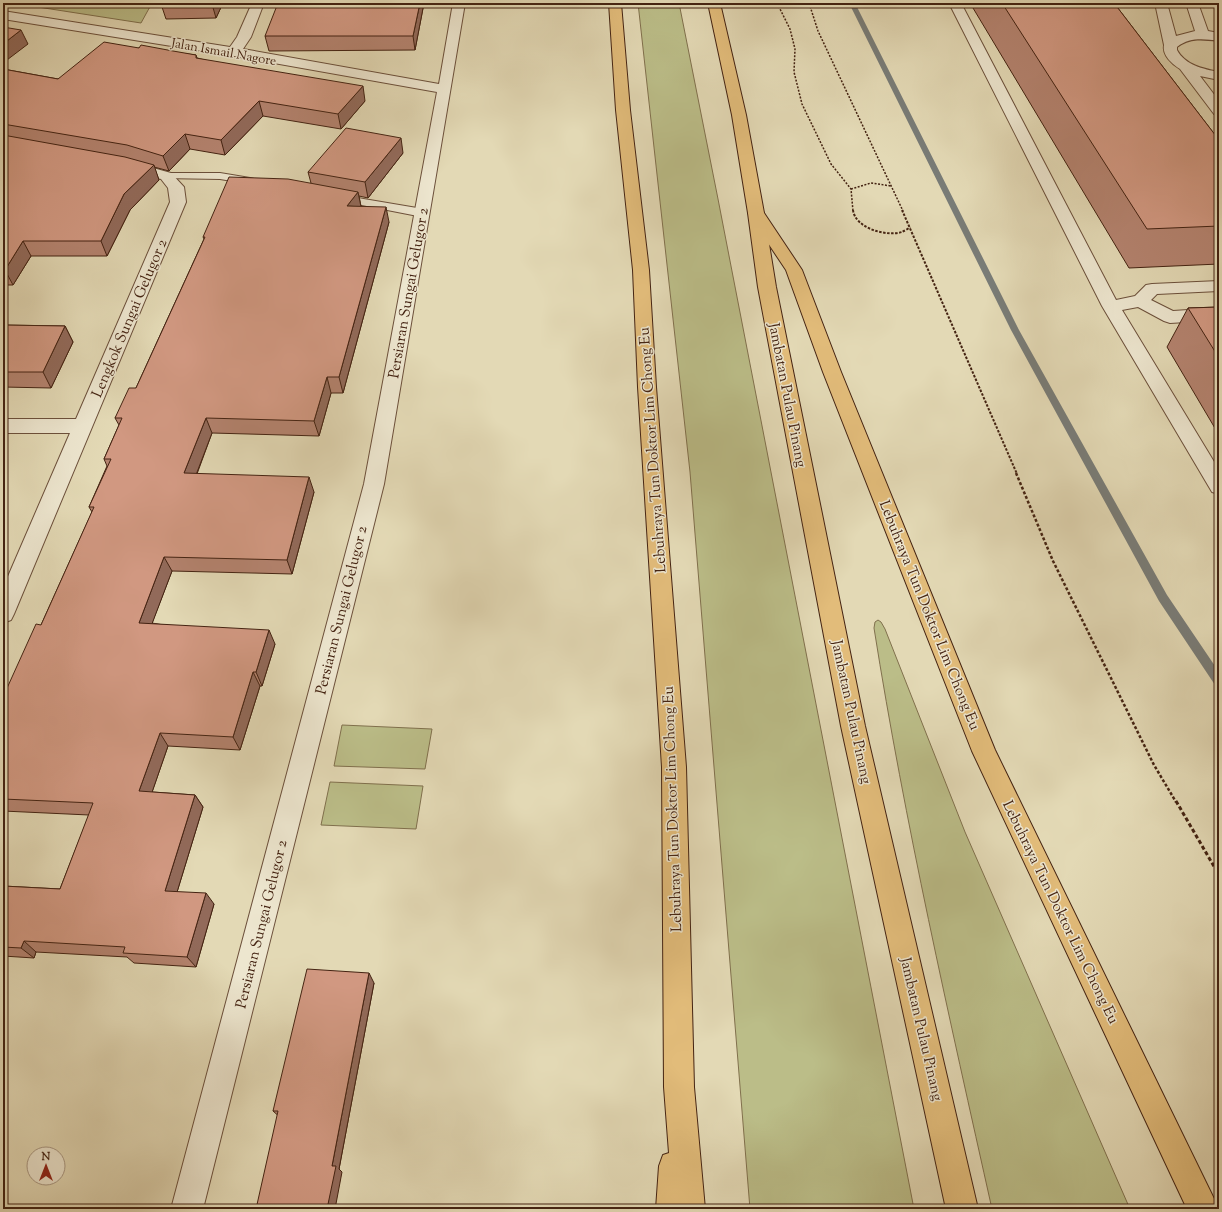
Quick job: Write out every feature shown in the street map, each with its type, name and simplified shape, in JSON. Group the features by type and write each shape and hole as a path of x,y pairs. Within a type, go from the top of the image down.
{"highway":[{"name":"Lebuhraya Tun Doktor Lim Chong Eu","path":"615,3 623,110 641,270 647,395 674,767 679,1087 689,1209"},
{"name":"Lebuhraya Tun Doktor Lim Chong Eu","path":"714,3 739,115 756,213 794,270 832,372 984,751 1203,1209"},
{"name":"Jambatan Pulau Pinang","path":"756,213 767,287 853,726 962,1209"},
{"path":"672,1209 679,1087"}],"street":[{"path":"234,52 244,37 258,3"},
{"name":"Persiaran Sungai Gelugor 2","path":"187,1209 374,484 459,3"},
{"path":"955,3 1112,306 1219,487"},
{"path":"1161,3 1172,55 1184,65 1219,111"},
{"path":"1192,3 1203,35"},
{"name":"Jalan Ismail Nagore","path":"3,15 234,52 445,89"},
{"path":"1171,45 1182,37 1203,35 1219,37"},
{"path":"1184,65 1195,70 1219,76"},
{"path":"117,164 166,176"},
{"name":"Lengkok Sungai Gelugor 2","path":"3,614 178,202 176,188 166,176"},
{"path":"1112,306 1140,301 1152,289 1219,286"},
{"path":"1140,301 1170,317 1219,314"},
{"path":"3,426 83,426"}],"lane":[{"path":"166,176 220,176 259,183"},
{"path":"329,196 423,213"}],"path":[{"path":"777,3 790,29 795,49 794,72 802,104 831,164 851,189 854,216 860,223 874,230 888,233 902,232 910,227"},
{"path":"809,3 818,31 892,186 1053,560 1154,765 1219,875"},
{"path":"851,189 862,184 877,182 892,186"}],"green space":[{"path":"12,3 152,3 141,23"},
{"path":"638,3 679,3 914,1209 750,1209 690,472"},
{"path":"878,620 885,629 965,832 1130,1209 992,1209 928,920 899,774 874,628 875,622"},
{"path":"342,725 432,729 425,769 334,766"},
{"path":"330,782 423,786 416,829 321,825"}],"building":[{"path":"212,3 212,4 161,4"},
{"path":"278,3 420,3 413,36 265,36"},
{"path":"1002,3 1114,3 1219,140 1219,226 1147,229"},
{"path":"3,27 21,30 3,44"},
{"path":"104,42 139,48 141,45 196,55 196,58 363,86 338,114 259,101 221,140 185,134 163,156 127,145 3,124 3,69 58,79"},
{"path":"346,128 401,138 365,182 308,172"},
{"path":"3,135 125,157 154,165 124,194 101,241 23,241 5,270 3,270"},
{"path":"229,177 288,179 358,192 347,206 386,207 339,377 327,377 314,421 206,418 184,473 309,477 287,560 164,557 139,623 269,630 256,672 253,672 233,737 160,733 139,791 195,795 165,891 206,893 187,957 123,953 125,947 24,941 21,948 3,947 3,886 60,889 93,803 3,799 3,697 36,624 41,625 94,507 89,507 111,459 104,459 122,418 115,418 129,388 136,388 205,237 203,237"},
{"path":"1219,307 1219,358 1188,308"},
{"path":"3,325 65,326 43,372 3,372"},
{"path":"307,969 369,973 332,1166 336,1166 327,1209 256,1209 278,1111 273,1111"}],"waterway":[{"path":"852,3 1015,330 1163,598 1219,682"}]}
